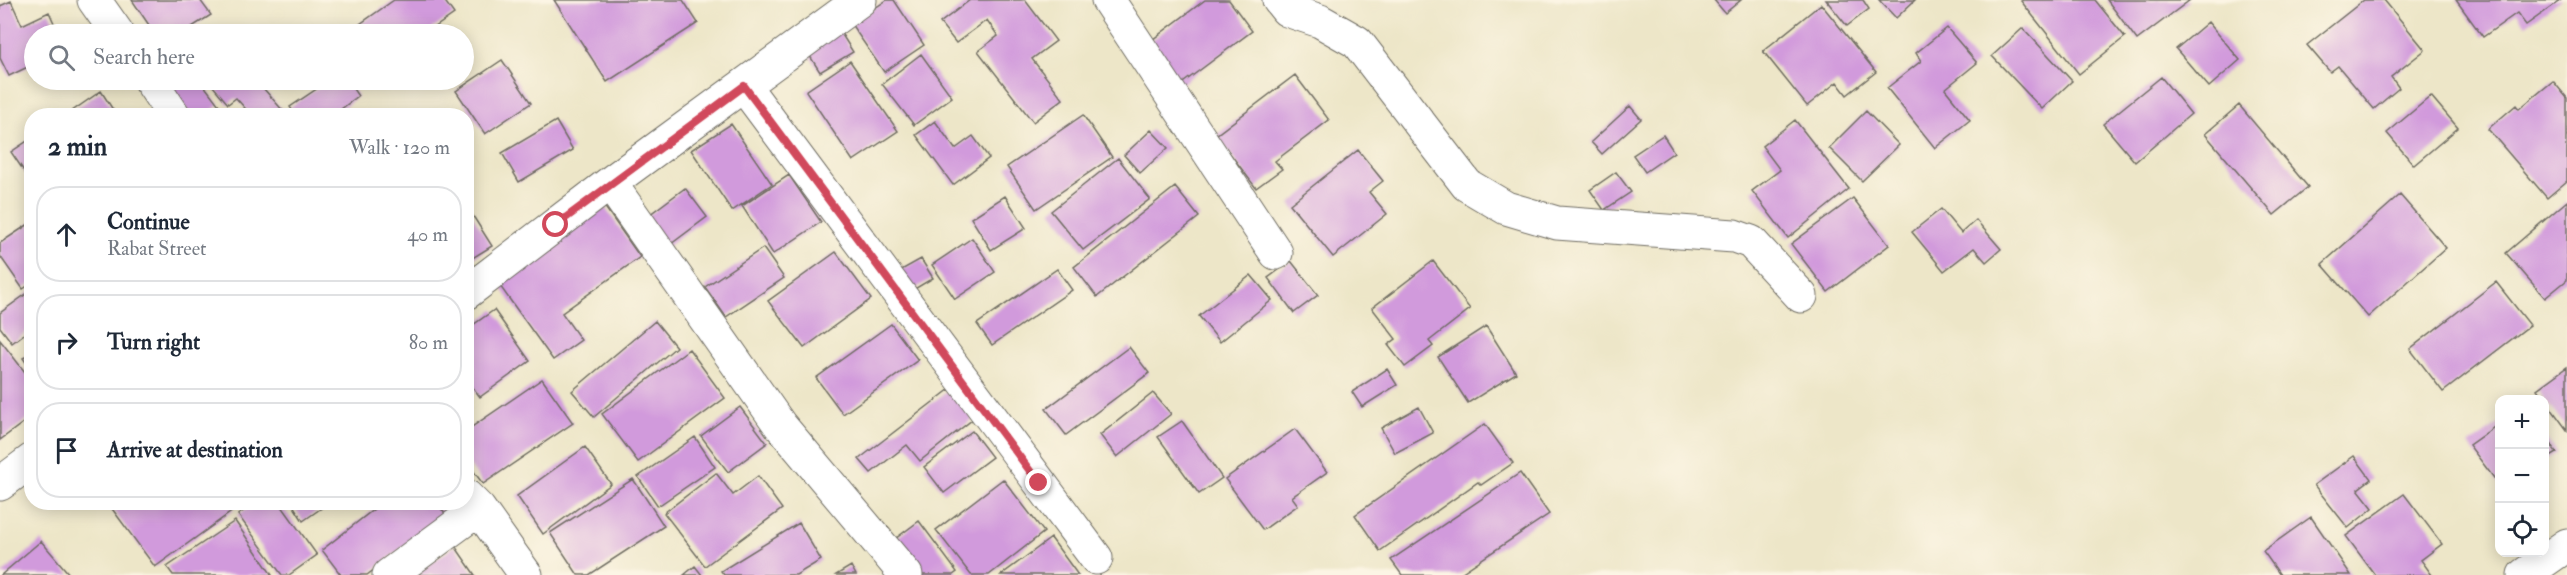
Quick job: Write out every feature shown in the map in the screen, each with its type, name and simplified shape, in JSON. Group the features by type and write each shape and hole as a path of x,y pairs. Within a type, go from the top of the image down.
{"street":[{"path":"94,0 111,24"},
{"path":"474,287 610,183 860,0"},
{"path":"1108,0 1276,253"},
{"path":"1279,0 1287,10 1320,21 1358,42 1467,186 1506,208 1557,223 1734,236 1751,242 1801,296"},
{"path":"744,86 1096,558"},
{"path":"157,90 169,108"},
{"path":"610,183 780,425 906,575"},
{"path":"0,484 24,466"},
{"path":"474,503 526,575"},
{"path":"389,575 464,510"},
{"path":"2523,575 2567,545"}],"building":[{"path":"132,0 200,0 211,15 197,24 148,24"},
{"path":"394,0 444,0 454,14 440,24 360,24"},
{"path":"554,0 683,0 698,23 607,82"},
{"path":"887,0 894,0 924,45 884,72 851,24"},
{"path":"970,0 1025,0 1056,41 1032,59 1063,99 1033,122 978,51 998,36 987,20 956,43 940,23"},
{"path":"1205,0 1229,0 1252,31 1180,85 1148,43"},
{"path":"1714,0 1741,0 1725,13"},
{"path":"1826,0 1863,0 1869,9 1847,26"},
{"path":"1879,0 1915,0 1896,18"},
{"path":"2095,0 2125,37 2079,74 2021,1"},
{"path":"2107,0 2190,0 2137,40"},
{"path":"2364,0 2384,0 2425,50 2391,77 2399,88 2374,109 2338,66 2330,72 2307,45"},
{"path":"2456,0 2561,0 2526,25 2517,13 2483,37"},
{"path":"11,1 22,25 24,24 24,69 9,76 0,58 0,6"},
{"path":"1821,4 1876,72 1847,95 1837,82 1807,106 1763,51"},
{"path":"49,12 54,24 24,24"},
{"path":"2208,22 2240,60 2209,87 2176,49"},
{"path":"1947,28 1977,63 1945,89 1970,120 1935,148 1887,88 1921,61 1916,53"},
{"path":"2023,28 2072,81 2042,109 1992,56"},
{"path":"839,30 853,52 820,72 806,50"},
{"path":"921,54 952,97 914,125 882,84"},
{"path":"502,60 531,103 485,134 474,118 474,108 467,108 456,91 474,90 474,79"},
{"path":"850,61 898,131 853,161 806,91"},
{"path":"1295,75 1329,120 1275,161 1282,169 1256,188 1216,135"},
{"path":"2161,77 2191,114 2135,162 2103,124"},
{"path":"2553,81 2567,98 2567,181 2547,198 2488,129 2516,105 2519,109"},
{"path":"172,90 208,90 219,105 215,108 185,108"},
{"path":"216,90 265,90 281,108 245,108 236,98 228,104"},
{"path":"315,90 354,90 358,96 342,108 290,107"},
{"path":"101,91 112,108 77,108"},
{"path":"2431,96 2458,128 2414,165 2387,133"},
{"path":"2239,105 2308,187 2274,215 2205,134"},
{"path":"1630,106 1641,119 1602,154 1591,142"},
{"path":"1866,111 1899,145 1862,181 1829,148"},
{"path":"1083,115 1112,157 1036,209 1007,167"},
{"path":"1795,120 1849,189 1788,238 1752,191 1780,170 1762,146"},
{"path":"556,121 573,150 519,182 502,153"},
{"path":"935,121 955,149 973,136 989,158 953,185 916,135"},
{"path":"731,124 772,184 732,211 691,150"},
{"path":"1151,130 1168,148 1140,173 1124,155"},
{"path":"1663,135 1674,152 1645,172 1633,155"},
{"path":"24,143 24,171 11,152"},
{"path":"1358,150 1383,181 1369,192 1387,214 1333,257 1290,204"},
{"path":"1118,158 1150,199 1083,250 1051,211"},
{"path":"1616,172 1631,192 1604,210 1590,190"},
{"path":"789,175 821,222 773,254 742,206"},
{"path":"1175,187 1199,217 1097,297 1074,267"},
{"path":"685,188 707,217 667,247 645,218"},
{"path":"2400,195 2446,248 2368,317 2322,264"},
{"path":"1005,196 1026,228 991,250 971,218"},
{"path":"1853,198 1889,245 1828,292 1791,244"},
{"path":"2567,201 2567,280 2545,298 2506,253"},
{"path":"602,203 640,257 562,313 581,340 553,360 495,279"},
{"path":"1941,209 1961,233 1976,220 2001,249 1986,262 1974,248 1944,271 1912,232"},
{"path":"474,218 492,246 474,257"},
{"path":"24,227 23,289 0,256 0,243"},
{"path":"972,238 995,272 955,299 932,265"},
{"path":"763,248 784,278 726,317 705,287"},
{"path":"836,252 871,299 804,348 768,301"},
{"path":"921,259 933,278 908,293 896,273"},
{"path":"1291,261 1318,295 1294,313 1268,278"},
{"path":"1433,261 1470,309 1429,341 1433,346 1405,367 1388,345 1396,339 1372,308"},
{"path":"1057,269 1072,290 992,345 977,324"},
{"path":"1251,275 1272,300 1220,342 1199,316"},
{"path":"2496,282 2530,325 2443,392 2410,349"},
{"path":"24,296 24,334 12,343 0,327 0,313"},
{"path":"494,310 530,361 480,397 474,389 474,324"},
{"path":"655,321 676,347 594,417 572,391"},
{"path":"891,324 918,360 843,414 816,378"},
{"path":"1486,326 1516,373 1468,403 1438,357"},
{"path":"0,340 24,371 24,422 0,440"},
{"path":"1129,347 1149,373 1066,435 1046,409"},
{"path":"689,349 725,398 638,462 602,414"},
{"path":"2567,367 2567,430 2549,405 2549,395 2541,395 2537,389"},
{"path":"1387,369 1397,385 1362,407 1352,392"},
{"path":"542,379 573,423 483,484 474,472 474,426"},
{"path":"950,389 973,419 920,461 907,445 871,473 859,459"},
{"path":"1153,393 1171,414 1117,457 1100,435"},
{"path":"740,407 767,443 728,472 701,436"},
{"path":"1419,407 1433,433 1395,453 1381,428"},
{"path":"1182,421 1222,478 1199,494 1158,437"},
{"path":"1485,424 1513,463 1481,485 1478,482 1380,551 1355,515"},
{"path":"2495,427 2495,479 2469,445"},
{"path":"1295,429 1327,472 1292,497 1298,505 1263,530 1225,479"},
{"path":"972,431 992,457 944,493 924,467"},
{"path":"695,437 715,467 658,506 638,477"},
{"path":"2549,443 2557,453 2549,458"},
{"path":"585,447 611,484 543,534 517,496"},
{"path":"2354,456 2371,479 2358,489 2373,508 2348,528 2314,485"},
{"path":"716,473 733,495 758,476 782,509 705,566 664,513"},
{"path":"1520,473 1549,514 1458,575 1402,575 1391,560"},
{"path":"633,479 664,526 589,575 578,575 550,533"},
{"path":"1003,479 1044,532 989,575 971,575 936,530"},
{"path":"2404,494 2442,544 2421,560 2432,575 2375,575 2346,536"},
{"path":"113,510 234,510 155,567"},
{"path":"245,510 285,510 317,555 289,575 282,575 238,515"},
{"path":"296,510 319,510 303,521"},
{"path":"373,510 442,510 446,515 367,575 341,575 322,550"},
{"path":"2311,517 2351,575 2280,575 2263,551"},
{"path":"235,521 272,575 173,575 167,567"},
{"path":"919,521 957,572 953,575 915,575 891,542"},
{"path":"799,523 821,560 796,575 724,575 721,571"},
{"path":"1051,538 1078,575 1001,575"},
{"path":"41,541 70,575 1,575"},
{"path":"455,546 475,575 414,575"},
{"path":"695,566 702,575 684,575"},
{"path":"851,566 856,575 836,575"}],"route":[{"path":"556,225 744,86 1039,483"}]}
